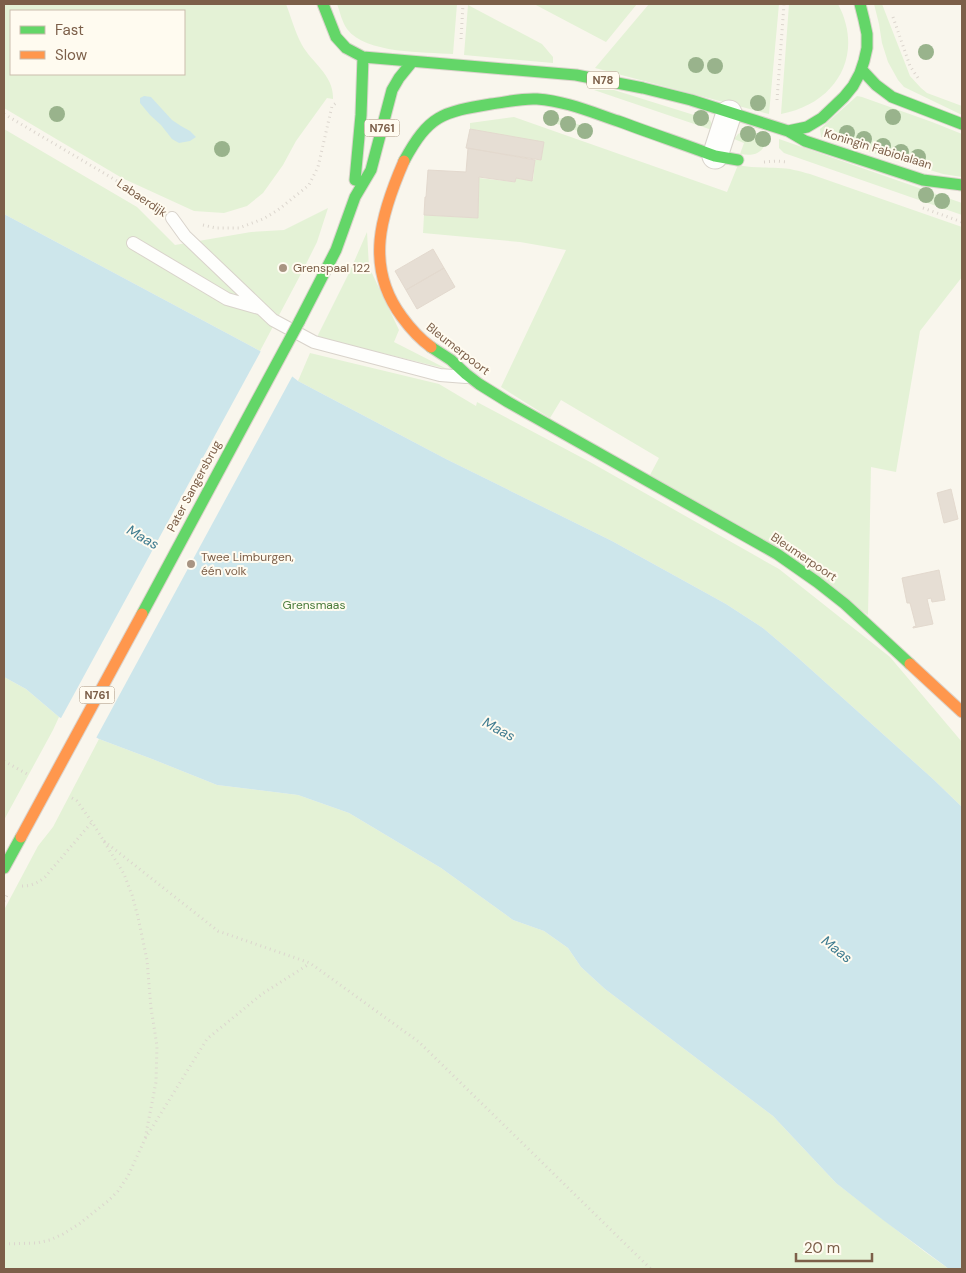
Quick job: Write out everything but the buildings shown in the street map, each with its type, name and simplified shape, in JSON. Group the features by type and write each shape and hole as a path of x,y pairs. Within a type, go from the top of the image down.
{"main road":[{"name":"N78","path":"323,4 336,37 346,48 364,57 576,75 643,88 690,100 788,131"},
{"path":"788,131 801,130 822,118 842,100 862,70 868,38 865,17 860,4"},
{"name":"Pater Sangersbrug","path":"355,197 355,172 361,115 364,57"},
{"name":"Pater Sangersbrug","path":"4,868 336,250 355,197 371,170 392,90 412,62"},
{"path":"862,70 876,86 892,98 962,124"},
{"name":"Bleumerpoort","path":"727,158 569,104 548,100 518,100 461,109 443,115 428,125 413,144 396,180 382,222 378,252 379,265 387,291 393,304 414,332 427,344 454,362 469,377 508,402 797,567 837,597 952,693 962,712"},
{"name":"Koningin Fabiolalaan","path":"788,131 805,141 923,180 962,186"}],"street":[{"path":"727,158 729,113"}],"lane":[{"path":"172,218 185,236 272,320 314,342 440,375 469,377"},
{"path":"133,243 227,299 260,308"}],"path":[{"path":"776,105 784,4"},
{"path":"892,13 910,66 923,83"},
{"name":"Labaerdijk","path":"4,114 129,188 172,218 216,228 239,228 263,219 278,210 309,185 318,166 332,106 342,99"},
{"path":"19,886 29,886 45,877 92,822"},
{"path":"145,1139 156,1082 157,1046 147,960 132,895 124,874 104,841 218,932 310,963 419,1042 651,1269"},
{"path":"4,1244 36,1243 50,1240 63,1234 108,1201 118,1191 128,1176 145,1139 207,1039 262,994 310,963"}],"green space":[{"path":"4,4 286,4 302,45 330,83 333,99 327,98 296,141 283,165 263,193 247,206 224,213 194,211 122,178 4,108"},
{"path":"337,4 457,4 453,54 396,50 368,43 356,37 347,29"},
{"path":"534,4 637,4 606,42"},
{"path":"649,4 779,4 769,114 595,68"},
{"path":"789,4 838,4 846,23 848,41 846,59 840,74 830,88 817,100 781,114"},
{"path":"874,4 882,4 910,76 927,93 962,106 962,115 904,87 898,80 888,62 882,43"},
{"path":"468,5 542,44 553,57 553,63 464,55"},
{"path":"594,90 614,90 710,120 713,127 712,130"},
{"path":"857,96 962,134 962,177 943,174 821,137 820,129"},
{"path":"547,114 592,129 590,135 545,120"},
{"path":"514,117 727,192 738,165 794,170 962,227 962,277 920,331 896,472 871,467 868,615 650,475 659,458 561,400 550,418 501,387 566,250 520,242 423,233 424,215 478,218 479,178 515,182 516,178 533,180 535,160 541,160 543,143 470,129 470,123"},
{"path":"4,129 137,207 175,245 251,232 284,230 328,208 317,242 260,351 4,214"},
{"path":"746,130 768,136 762,150 755,154 740,154 744,143 734,139 738,134"},
{"path":"779,139 962,203 962,215 784,153 779,148"},
{"path":"367,232 369,267 399,330 394,342 447,369 317,337"},
{"path":"310,353 439,384 476,406 477,402 590,462 779,569 890,657 962,742 962,807 763,628 726,604 612,541 446,459 298,381"},
{"path":"4,677 26,689 59,717 4,820"},
{"path":"99,739 217,785 298,795 349,813 441,868 513,920 544,931 568,948 581,967 605,989 773,1116 836,1183 949,1269 4,1269 4,910 38,846 53,827"}],"water":[{"path":"144,96 151,97 172,120 196,137 190,141 179,143 172,139 140,103 140,98"},
{"name":"Grensmaas","path":"4,214 260,351 298,381 446,459 612,541 726,604 763,628 796,656 962,807 962,1269 949,1269 836,1183 773,1116 605,989 581,967 568,948 544,931 513,920 441,868 349,813 298,795 217,785 99,739 59,717 26,689 4,677"}],"pier":[{"path":"262,349 293,375 95,740 60,720"}],"traffic: fast":[{"path":"323,4 336,37 346,48 363,57 576,75 643,88 691,100 788,131 807,127 822,118 853,86 860,73 867,48 867,34 860,4"},
{"path":"355,180 361,115 363,57"},
{"path":"299,322 336,250 355,197 371,170 392,90 412,62"},
{"path":"862,70 876,85 892,97 962,124"},
{"path":"404,161 421,134 439,118 449,113 514,100 531,99 547,100 578,107 715,156 738,160"},
{"path":"788,131 805,141 923,180 962,185"},
{"path":"142,614 299,322"},
{"path":"431,347 451,360 479,384 508,402 777,554 845,604 910,664"},
{"path":"4,868 21,837"}],"traffic: slow":[{"path":"404,161 383,220 380,259 383,279 390,298 408,325 431,347"},
{"path":"21,837 142,614"},
{"path":"910,664 962,712"}],"place":[{"name":"Grenspaal 122","path":"283,268"},
{"name":"Twee Limburgen, één volk","path":"191,564"}],"water label":[{"name":"Maas","path":"143,537"},
{"name":"Maas","path":"499,729"},
{"name":"Maas","path":"837,949"}]}
